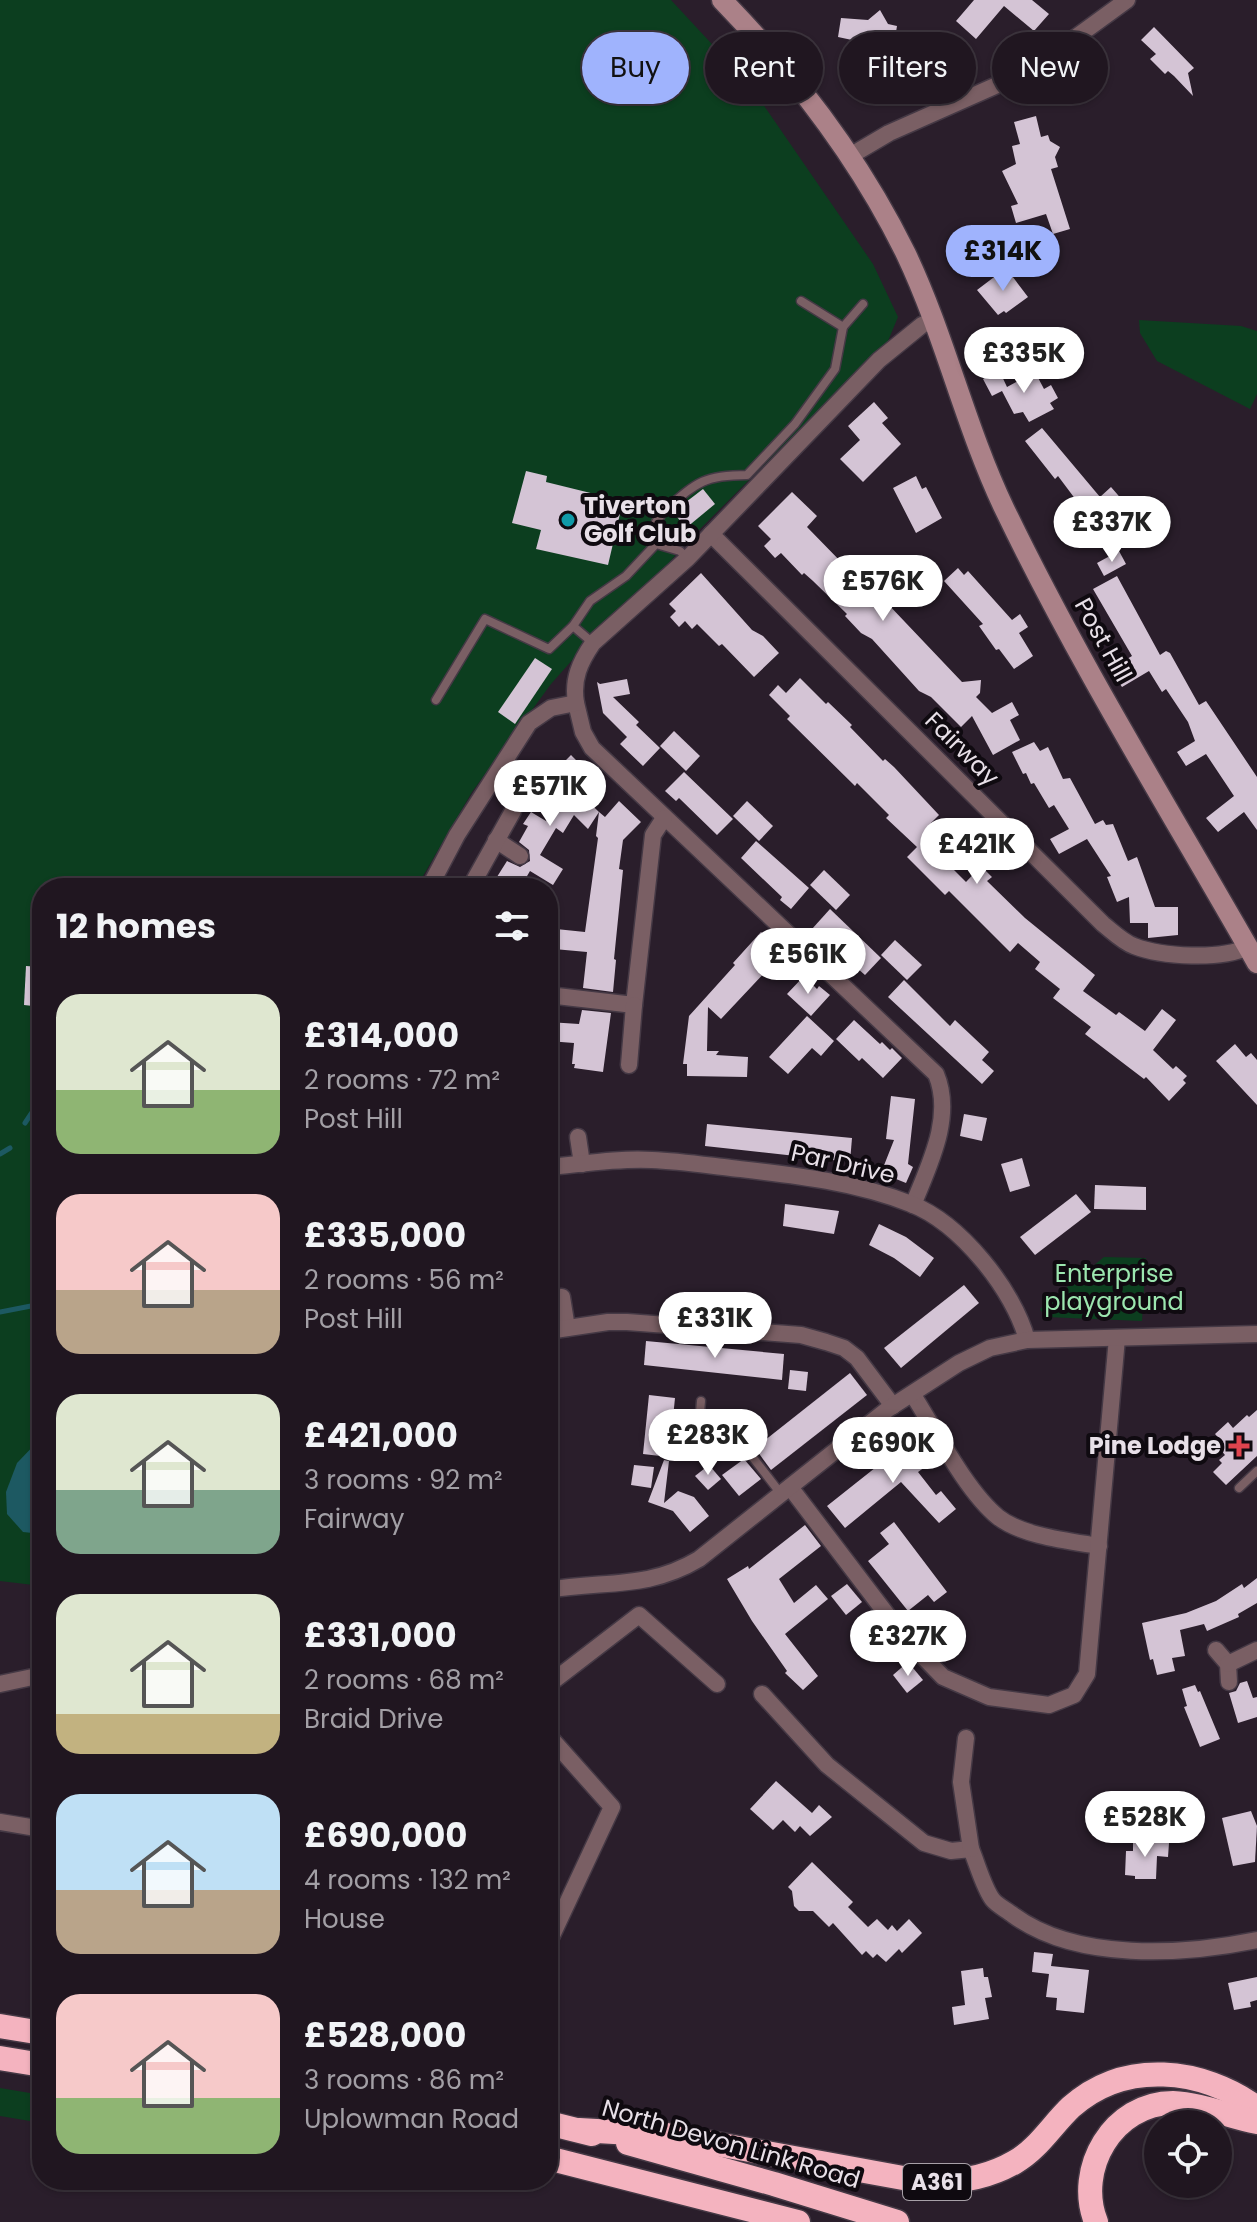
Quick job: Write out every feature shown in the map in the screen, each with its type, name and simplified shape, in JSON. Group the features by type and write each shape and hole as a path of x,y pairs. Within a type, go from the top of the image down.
{"highway":[{"path":"0,2026 32,2031"},
{"path":"0,2058 32,2063"},
{"name":"A361","path":"579,2130 667,2135 884,2175 945,2182 976,2178 1018,2161 1081,2099 1105,2086 1140,2075 1172,2074 1205,2080 1240,2095 1257,2108"},
{"path":"1096,2222 1089,2196 1095,2161 1114,2129 1135,2113 1173,2103 1257,2122"},
{"name":"North Devon Link Road","path":"558,2125 774,2184 897,2222"},
{"path":"558,2161 798,2222"}],"street":[{"name":"Post Hill","path":"722,0 803,90 850,156 906,255 999,496 1032,566 1252,955"},
{"path":"850,156 889,133 1031,70 1127,0"},
{"path":"913,1205 939,1140 941,1086 936,1074 664,818 586,740 576,703 575,680 583,657 593,643 688,558 879,360 922,325 933,320"},
{"name":"Fairway","path":"711,534 1093,914 1125,941 1143,949 1188,955 1238,952 1252,955"},
{"path":"434,878 457,835 529,723 551,708 576,703"},
{"path":"475,878 513,811"},
{"path":"629,1065 653,835 664,818"},
{"path":"496,840 520,856"},
{"path":"558,996 634,1005"},
{"path":"578,1137 582,1164"},
{"name":"Par Drive","path":"558,1166 650,1159 822,1178 913,1205 949,1228 980,1258 1009,1296 1022,1321 1027,1340"},
{"path":"562,1297 567,1328"},
{"path":"558,1329 608,1322 801,1335 844,1348 857,1358 893,1406"},
{"path":"558,1589 644,1582 676,1573 699,1559 893,1406 959,1363 990,1348 1027,1340 1257,1334"},
{"path":"786,1491 914,1647 943,1677 989,1697 1049,1705 1074,1695 1087,1674 1117,1338"},
{"path":"913,1395 982,1500 1000,1519 1046,1538 1099,1546"},
{"path":"558,1677 639,1615 717,1684"},
{"path":"1216,1650 1228,1664 1229,1682"},
{"path":"1228,1664 1257,1650"},
{"path":"0,1684 32,1677"},
{"path":"762,1694 827,1765 924,1843 951,1851 971,1849"},
{"path":"966,1738 961,1782 971,1849 993,1900 1027,1925 1065,1941 1110,1948 1172,1951 1223,1947 1257,1940"},
{"path":"558,1746 612,1807 558,1923"},
{"path":"0,1822 32,1827"}],"lane":[{"path":"801,301 843,327"},
{"path":"656,522 664,511 698,482 718,475 747,475 795,424 835,369 843,327 863,304"},
{"path":"635,502 664,511"},
{"path":"436,700 485,619 549,649 573,626 590,601 626,576 656,544 680,551 688,558"},
{"path":"573,626 593,643"},
{"path":"697,1447 701,1401"},
{"path":"699,1427 734,1433 786,1491"},
{"path":"1239,1488 1257,1471"}],"green space":[{"name":"Tiverton Golf Club","path":"0,0 671,0 705,37 705,104 763,104 873,264 898,317 888,341 689,540 634,602 598,631 551,684 472,792 422,878 32,878 32,1585 0,1581"},
{"path":"1139,320 1241,326 1257,331 1257,394 1250,409 1157,361 1140,333"},
{"name":"Enterprise playground","path":"1104,1257 1146,1258 1142,1321 1045,1317 1040,1309"},
{"path":"0,2088 32,2093 32,2121 0,2116"}],"water":[{"path":"32,1447 32,1533 23,1532 7,1514 6,1492 17,1463"}],"building":[{"path":"974,0 1032,0 1049,14 1034,31 1004,6 976,39 976,32 968,32 956,21"},
{"path":"880,10 888,24 897,26 896,32 839,32 838,37 841,18 868,20"},
{"path":"1154,27 1194,68 1188,73 1193,96 1174,76 1168,71 1165,74 1150,59 1156,54 1141,40"},
{"path":"1036,116 1041,137 1048,135 1050,141 1060,147 1055,157 1058,167 1051,169 1070,229 1053,234 1046,214 1016,223 1011,206 1018,204 1002,171 1016,164 1012,146 1020,144 1014,122"},
{"path":"1006,268 1028,297 1006,313 1004,311 998,315 977,290"},
{"path":"999,370 1007,387 1035,372 1044,389 1051,385 1058,398 1050,403 1054,409 1029,422 1023,412 1014,414 1002,391 992,396 983,379"},
{"path":"874,402 888,418 882,423 901,444 863,482 840,459 860,440 848,426"},
{"path":"1042,428 1100,497 1111,487 1124,502 1116,509 1134,530 1122,540 1091,505 1097,500 1082,508 1058,476 1055,479 1025,441"},
{"name":"Tiverton Golf Club","path":"526,471 547,476 546,482 623,501 608,565 536,549 541,530 512,523"},
{"path":"916,476 922,489 926,487 942,518 916,533 893,488"},
{"path":"703,489 715,504 686,528 673,512"},
{"path":"792,492 817,516 807,527 845,566 848,563 851,567 855,563 890,599 886,602 962,682 981,680 980,693 976,697 992,713 1012,702 1019,715 1010,720 1020,740 993,755 972,716 961,727 931,697 919,691 813,581 804,573 802,575 781,553 775,558 764,546 771,539 758,526"},
{"path":"1119,551 1126,564 1104,576 1097,563"},
{"path":"958,568 964,575 968,571 1012,620 1020,614 1028,627 1019,633 1033,656 1014,669 999,649 996,650 979,626 983,624 944,581"},
{"path":"701,573 752,630 763,636 779,653 754,677 697,624 692,629 685,621 679,627 670,617 676,611 669,604"},
{"path":"1117,576 1160,655 1166,651 1170,653 1199,705 1206,701 1257,777 1257,830 1244,812 1218,832 1206,818 1234,796 1206,754 1186,766 1177,752 1195,741 1188,722 1166,689 1162,692 1149,671 1122,687 1110,669 1132,656 1093,589"},
{"path":"535,658 552,669 515,724 498,712"},
{"path":"800,678 852,725 850,727 883,761 885,759 894,767 939,815 931,823 956,848 944,860 966,882 981,866 992,877 987,881 1025,918 1095,975 1083,991 1145,1031 1162,1009 1176,1020 1153,1050 1173,1069 1176,1066 1187,1076 1183,1080 1186,1083 1169,1101 1146,1077 1144,1079 1085,1034 1091,1027 1053,998 1060,989 1035,969 1040,962 1018,943 1010,952 949,891 945,895 907,857 917,847 886,818 889,815 857,783 855,786 787,719 790,716 769,695 778,685 786,693"},
{"path":"627,679 630,694 613,697 660,748 643,766 620,744 627,737 603,713 597,682"},
{"path":"674,731 700,756 686,771 660,746"},
{"path":"1034,742 1040,751 1048,747 1063,779 1070,778 1095,824 1103,820 1106,825 1113,824 1128,861 1137,857 1155,907 1178,907 1178,935 1148,938 1148,923 1130,923 1129,897 1117,902 1107,877 1111,876 1087,839 1059,854 1050,839 1069,829 1054,805 1049,808 1034,783 1031,784 1026,773 1023,774 1012,752"},
{"path":"571,755 591,775 576,790 599,812 588,829 574,815 563,833 556,828 540,855 563,869 557,878 542,878 530,871 526,878 496,878 507,861 520,867 530,861 529,850 519,842 528,826 523,824 531,812 546,821 564,789 550,776"},
{"path":"684,772 733,819 717,835 679,798 676,801 665,791"},
{"path":"619,801 641,822 623,840 613,992 583,988 587,952 558,949 558,929 585,932 599,812 605,817"},
{"path":"747,801 773,826 759,841 733,816"},
{"path":"756,841 809,888 791,909 741,858"},
{"path":"824,870 850,895 836,910 810,885"},
{"path":"830,909 881,958 865,975 812,929"},
{"path":"761,932 784,952 721,1019 708,1007 707,1051 719,1051 716,1055 748,1057 747,1077 687,1076 687,1064 683,1064 689,1016"},
{"path":"895,940 922,965 907,980 881,955"},
{"path":"26,966 32,966 32,1006 24,1005"},
{"path":"804,976 817,989 819,986 830,995 811,1016 787,994"},
{"path":"904,980 950,1026 955,1020 989,1052 982,1060 994,1071 982,1084 888,997"},
{"path":"582,1010 611,1013 603,1072 574,1068 574,1043 558,1042 558,1023 579,1024"},
{"path":"807,1016 834,1041 821,1056 812,1048 788,1074 769,1057"},
{"path":"854,1020 880,1044 882,1042 890,1050 892,1048 902,1058 883,1078 836,1039"},
{"path":"1235,1044 1246,1057 1251,1053 1257,1060 1257,1105 1216,1061"},
{"path":"891,1096 915,1099 908,1164 913,1167 906,1183 881,1173 894,1140 886,1139"},
{"path":"964,1114 987,1118 982,1141 960,1136"},
{"path":"707,1124 852,1138 850,1162 705,1146"},
{"path":"1022,1158 1030,1186 1010,1192 1001,1164"},
{"path":"1095,1185 1146,1187 1146,1210 1094,1209"},
{"path":"1076,1194 1091,1212 1035,1255 1020,1237"},
{"path":"785,1204 839,1211 834,1234 783,1226"},
{"path":"879,1224 906,1237 934,1258 920,1277 869,1245"},
{"path":"964,1285 979,1303 901,1368 884,1348"},
{"path":"646,1341 784,1354 782,1380 644,1365"},
{"path":"790,1370 808,1372 806,1391 788,1389"},
{"path":"850,1373 867,1395 771,1470 755,1448"},
{"path":"649,1395 675,1398 669,1457 643,1454"},
{"name":"Pine Lodge","path":"1257,1410 1257,1456 1226,1485 1213,1472 1225,1455 1219,1448 1224,1444 1215,1434 1228,1422 1233,1428"},
{"path":"919,1433 935,1453 918,1472 936,1495 941,1491 956,1509 939,1523 901,1482 845,1528 827,1506"},
{"path":"744,1459 761,1479 739,1496 722,1475"},
{"path":"664,1460 669,1461 664,1503 678,1491 694,1497 709,1516 690,1532 673,1511 648,1502"},
{"path":"634,1465 654,1467 651,1488 631,1485"},
{"path":"709,1465 721,1479 708,1490 695,1476"},
{"path":"894,1522 947,1592 934,1602 928,1595 908,1611 868,1561 889,1544 880,1533"},
{"path":"805,1525 821,1546 779,1579 794,1603 816,1585 828,1599 785,1634 818,1676 803,1690 785,1673 787,1671 727,1579 748,1566 749,1569"},
{"path":"1257,1578 1257,1603 1238,1614 1239,1617 1207,1631 1204,1624 1180,1630 1185,1656 1172,1658 1175,1671 1157,1675 1153,1659 1150,1660 1142,1623 1186,1613 1216,1601 1242,1584 1244,1588"},
{"path":"847,1584 862,1602 846,1615 831,1596"},
{"path":"908,1662 923,1680 907,1693 893,1675"},
{"path":"1247,1681 1253,1698 1257,1697 1257,1717 1238,1723 1229,1693"},
{"path":"1195,1685 1220,1739 1200,1747 1184,1707 1187,1706 1182,1689"},
{"path":"776,1781 812,1813 819,1805 832,1817 810,1836 800,1826 795,1832 783,1820 773,1830 750,1809"},
{"path":"1251,1811 1257,1826 1255,1862 1233,1866 1222,1818"},
{"path":"1133,1842 1169,1843 1168,1857 1157,1856 1156,1879 1135,1879 1135,1876 1125,1875 1126,1851 1133,1851"},
{"path":"812,1862 853,1902 848,1907 868,1927 877,1919 888,1930 892,1925 897,1931 909,1919 922,1933 902,1953 899,1949 886,1962 877,1954 873,1958 866,1951 862,1955 833,1923 829,1927 813,1911 799,1911 794,1906 792,1891 788,1887"},
{"path":"1034,1952 1053,1954 1051,1966 1089,1970 1084,2013 1056,2010 1057,1998 1046,1997 1049,1974 1032,1972"},
{"path":"983,1968 992,1997 985,1998 989,2019 954,2025 952,2007 965,2005 961,1971"},
{"path":"1257,1977 1257,2000 1250,2002 1251,2007 1234,2010 1228,1983"}],"waterway":[{"path":"25,1123 32,1112"},
{"path":"0,1154 10,1148"},
{"path":"0,1312 32,1307"}],"place":[{"name":"Tiverton Golf Club","path":"568,520"},
{"name":"Pine Lodge","path":"1239,1446"}]}
